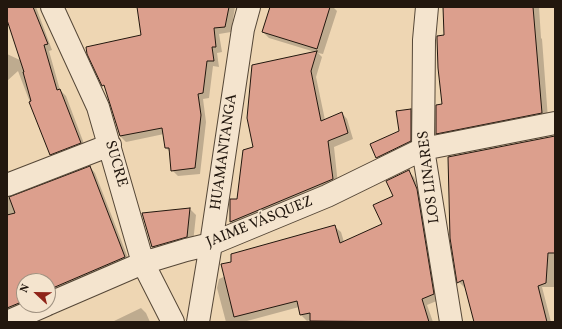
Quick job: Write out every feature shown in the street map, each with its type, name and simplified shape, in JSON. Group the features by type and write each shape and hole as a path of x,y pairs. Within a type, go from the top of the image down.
{"street":[{"name":"SUCRE","path":"52,7 98,107 143,263 173,322"},
{"name":"HUAMANTANGA","path":"198,322 243,29 249,7"},
{"name":"LOS LINARES","path":"427,7 424,40 424,149 451,322"},
{"name":"JAIME VÁSQUEZ","path":"56,301 143,263 211,244 327,196 424,149 555,123"},
{"path":"7,185 110,145"},
{"name":"JAIME VÁSQUEZ","path":"7,322 28,313"}],"building":[{"path":"7,7 33,7 48,44 44,45 57,90 60,89 81,143 50,155 29,102 31,101 24,72 7,20"},
{"path":"137,7 229,7 225,27 214,28 216,47 212,47 214,61 207,61 203,93 198,94 201,115 195,168 171,171 169,148 165,148 162,128 120,136 104,85 102,86 87,54 86,47 141,35"},
{"path":"270,7 330,7 317,49 262,32"},
{"path":"443,7 533,7 542,113 436,134 436,105 442,104 438,68 437,36 444,35"},
{"path":"317,51 311,71 321,121 342,112 348,133 328,141 333,179 230,222 230,199 237,199 243,150 253,147 247,118 252,65"},
{"path":"411,109 411,141 376,158 370,144 399,131 396,111"},
{"path":"555,136 555,253 548,253 546,283 538,286 547,322 474,322 463,280 457,283 450,238 448,157"},
{"path":"90,166 125,257 56,287 56,273 16,273 16,304 7,308 7,215 15,213 9,197"},
{"path":"409,170 417,189 434,294 422,299 429,322 310,321 310,313 300,315 297,301 234,317 221,264 231,262 231,254 335,225 340,243 382,224 373,205 393,196 386,181"},
{"path":"190,208 187,237 152,247 142,213"}]}
